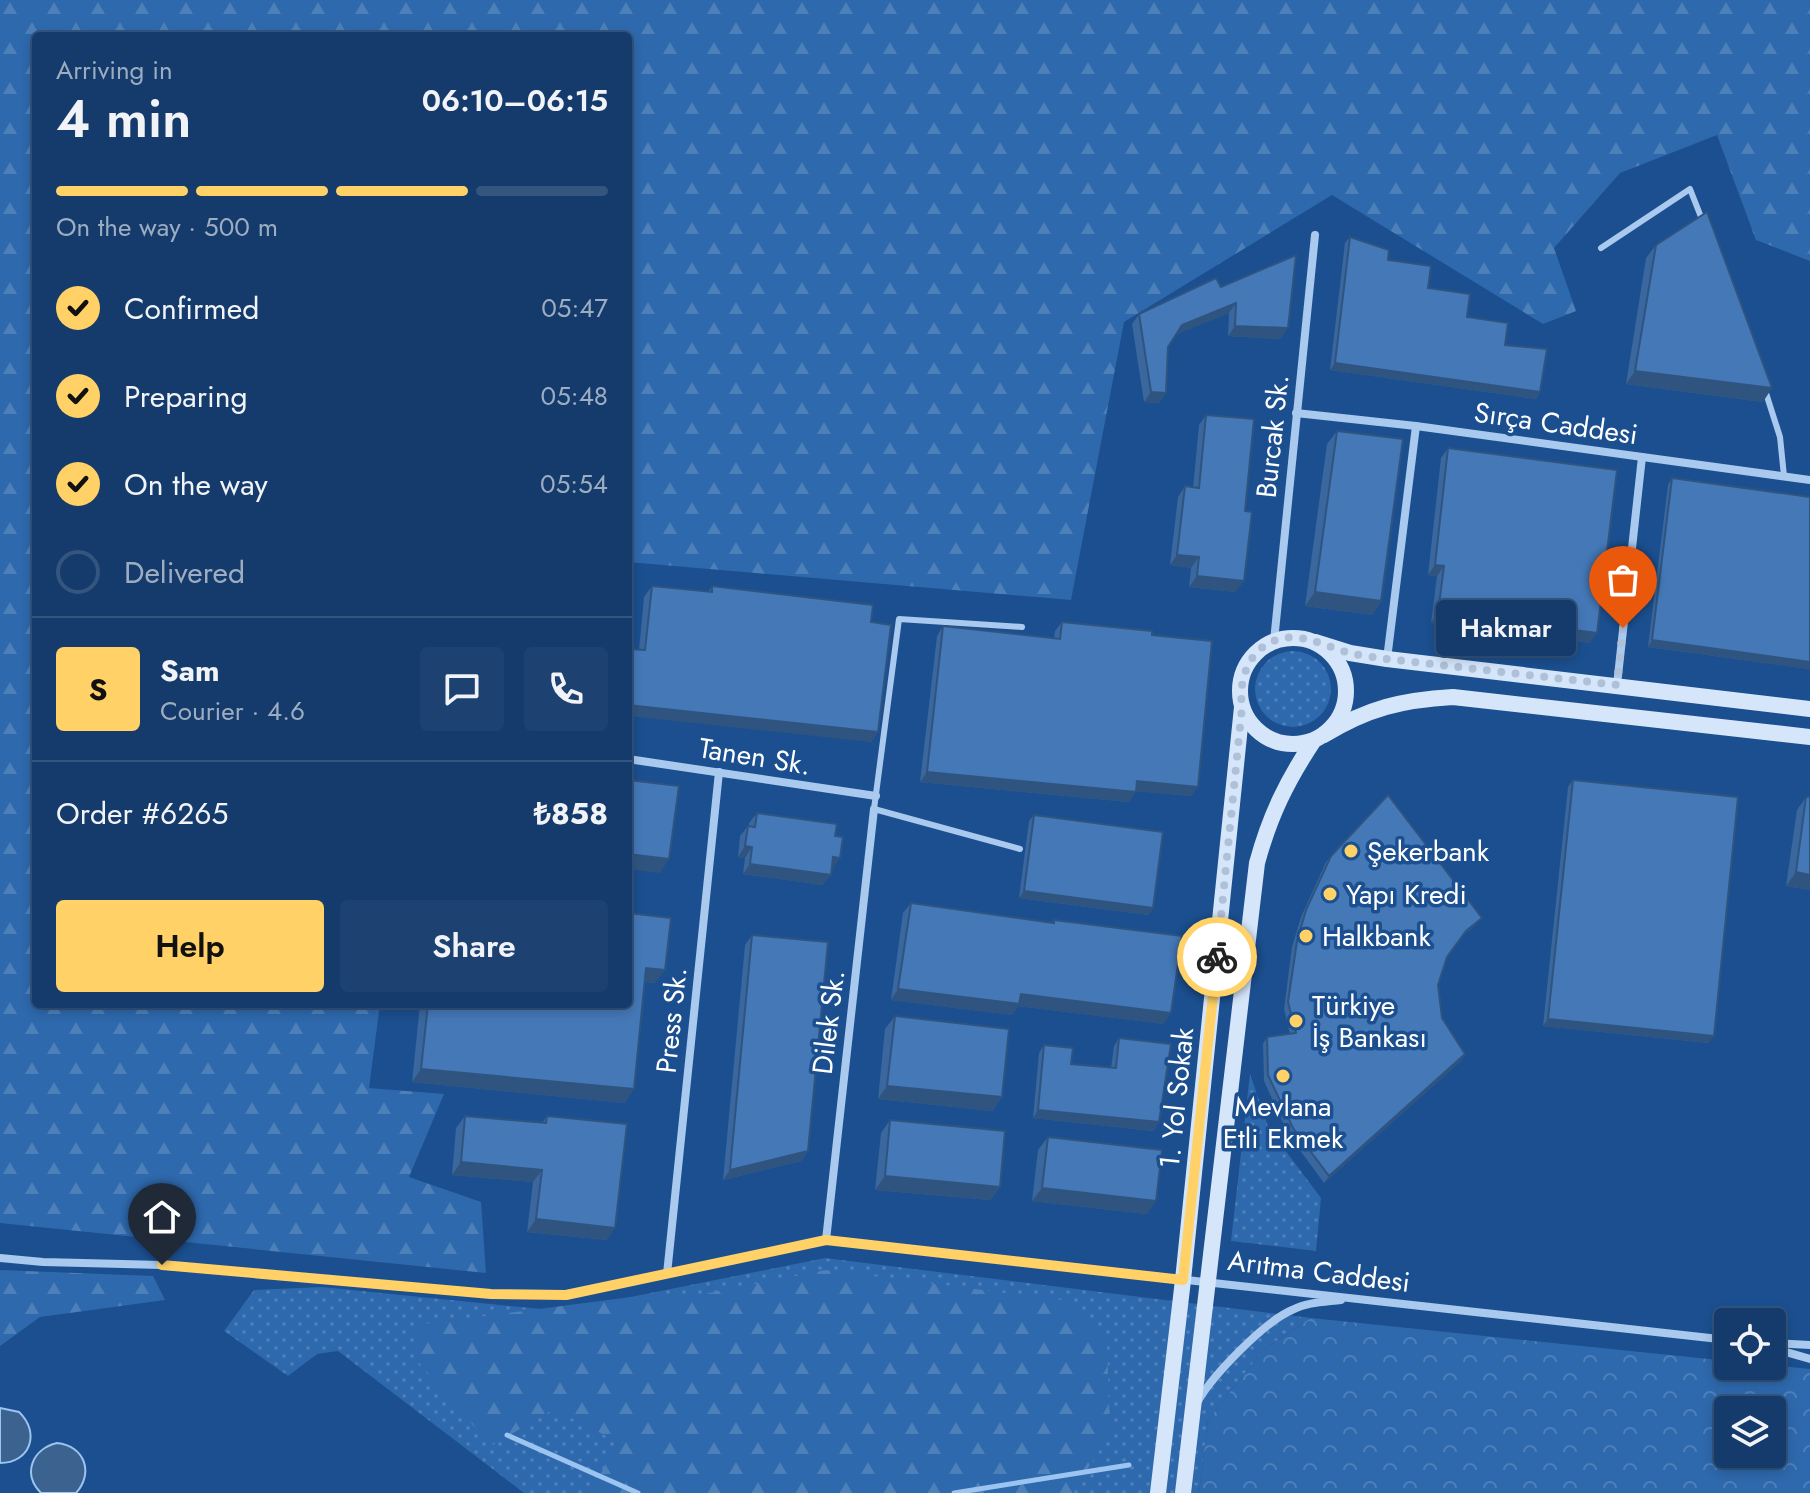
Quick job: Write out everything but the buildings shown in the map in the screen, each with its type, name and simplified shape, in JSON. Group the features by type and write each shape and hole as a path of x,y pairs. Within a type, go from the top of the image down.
{"main road":[{"path":"1274,641 1301,638 1350,653 1387,659 1810,709"},
{"name":"1. Yol Sokak","path":"1158,1493 1242,707 1242,676 1249,661 1260,649 1274,641"},
{"name":"1. Yol Sokak","path":"1183,1493 1257,863 1268,822 1289,779 1342,713 1346,697 1345,680 1339,665 1329,651 1315,642"},
{"name":"1. Yol Sokak","path":"1242,707 1250,723 1263,736 1279,743 1297,744 1319,738 1381,706 1411,699 1453,697 1810,737"}],"street":[{"name":"Burcak Sk.","path":"1274,641 1315,235"},
{"name":"Sırça Caddesi","path":"1296,413 1416,426 1810,480"},
{"path":"1387,659 1416,426"},
{"path":"1617,685 1642,457"},
{"name":"Tanen Sk.","path":"632,760 876,796"},
{"name":"Press Sk.","path":"667,1274 719,772"},
{"name":"Dilek Sk.","path":"826,1240 874,809"},
{"name":"Arıtma Caddesi","path":"0,1258 162,1265 491,1294 566,1295 826,1240 1714,1338"},
{"path":"1192,1412 1211,1382 1270,1323 1291,1310 1313,1303 1362,1299"},
{"path":"1786,1346 1810,1345"},
{"path":"1786,1351 1810,1359"}],"lane":[{"path":"1601,248 1690,189 1707,233"},
{"path":"1760,379 1777,423 1784,476"},
{"path":"1020,849 874,809 899,619 1022,627"}],"green space":[{"path":"0,0 1810,0 1810,261 1756,240 1717,135 1620,173 1554,248 1576,311 1543,324 1332,195 1124,322 1071,600 632,562 632,32 32,32 32,1008 379,1008 369,1088 444,1094 409,1177 481,1202 486,1273 0,1223"},
{"path":"1293,651 1307,654 1320,662 1328,675 1331,689 1328,703 1320,716 1307,724 1293,727 1279,724 1266,716 1258,703 1255,689 1258,675 1266,662 1279,654"},
{"path":"1250,1074 1269,1129 1321,1198 1316,1251 1231,1241"},
{"path":"825,1258 1311,1318 1264,1349 1208,1420 1199,1493 524,1493 338,1351 317,1354 288,1376 224,1331 254,1290 322,1287 561,1311"},
{"path":"0,1270 153,1276 165,1300 40,1317 0,1346"},
{"path":"826,1270 1070,1301 1107,1342 1110,1434 1072,1493 592,1493 616,1441 554,1409 491,1446 414,1357 415,1325 631,1297 689,1297"},
{"path":"1311,1318 1714,1360 1714,1380 1786,1380 1786,1366 1810,1369 1810,1493 1199,1493 1208,1420 1264,1349"}],"shaded area":[{"path":"0,1408 19,1412 26,1420 31,1437 19,1458 0,1463"},
{"path":"57,1443 74,1449 84,1462 85,1477 76,1493 41,1493 35,1486 32,1463 41,1451"}],"waterway":[{"path":"507,1435 638,1493"},
{"path":"954,1493 1129,1465"}],"way so far":[{"path":"1217,957 1242,707 1242,676 1249,661 1260,649 1274,641 1301,638 1350,653 1387,659 1617,685 1623,628"}],"place":[{"name":"Hakmar","path":"1623,628"},
{"name":"Şekerbank","path":"1351,851"},
{"name":"Yapı Kredi","path":"1330,894"},
{"name":"Halkbank","path":"1306,936"},
{"name":"Türkiye İş Bankası","path":"1296,1021"},
{"name":"Mevlana Etli Ekmek","path":"1283,1076"}],"route":[{"path":"162,1265 491,1294 566,1295 826,1240 1183,1280 1217,957"}]}
